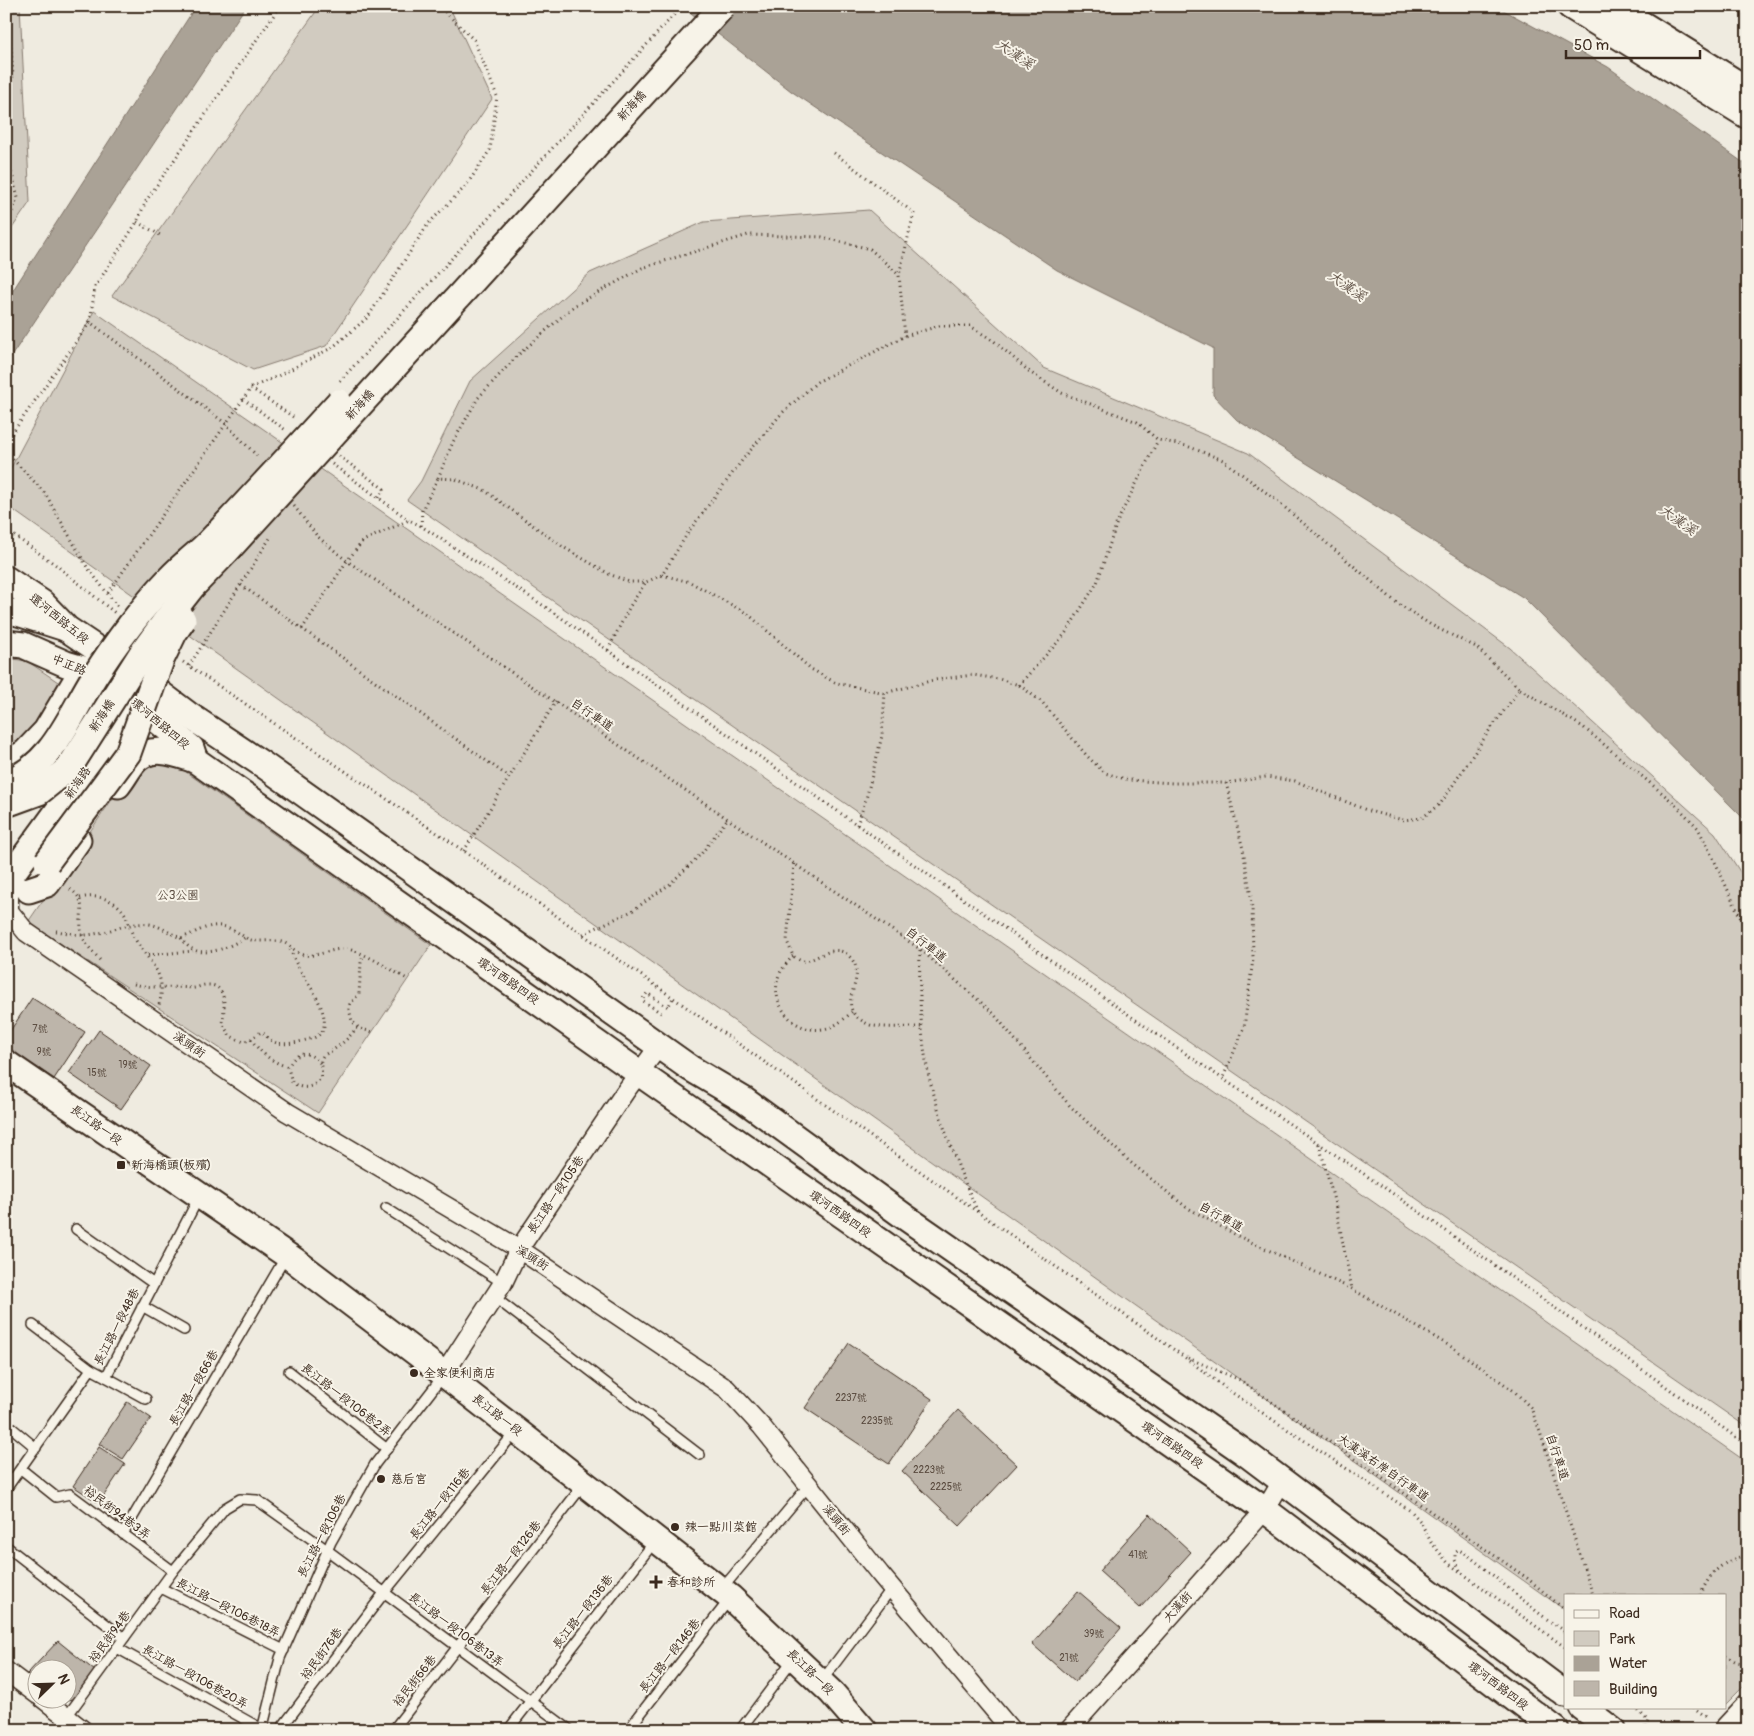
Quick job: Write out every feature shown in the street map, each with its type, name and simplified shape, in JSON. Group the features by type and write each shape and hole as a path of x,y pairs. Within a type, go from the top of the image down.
{"street":[{"name":"新海橋","path":"6,783 28,772 40,763 50,750 103,662 170,578 210,541 702,6"},
{"name":"新海橋","path":"6,804 39,792 69,768 124,680 192,587 723,6"},
{"path":"1570,6 1748,116"},
{"path":"1613,6 1748,90"},
{"path":"12,882 47,862 128,753 161,660 174,633 208,584 226,552"},
{"name":"還河西路五段","path":"6,579 42,603 67,628 133,686"},
{"path":"6,612 18,613 67,628"},
{"name":"中正路","path":"6,643 23,645 66,664 133,686"},
{"path":"6,763 25,753 46,731 83,669"},
{"name":"環河西路四段","path":"133,686 191,748 195,760 1264,1510 1556,1730"},
{"name":"環河西路四段","path":"133,686 190,716 265,766 690,1068 744,1100 905,1218 1248,1455 1564,1693"},
{"name":"新海路","path":"12,882 106,741 133,686"},
{"path":"12,882 47,884 137,760 152,751 167,751 195,760"},
{"name":"溪頭街","path":"12,882 9,911 26,932 287,1112 519,1249 727,1389 762,1427 892,1588 1006,1723"},
{"name":"長江路一段105巷","path":"444,1374 498,1290 519,1249 659,1046"},
{"name":"長江路一段","path":"6,1063 286,1255 444,1374 657,1539 726,1594 821,1682 864,1730"},
{"name":"大漢街","path":"1069,1730 1264,1510 1282,1481"},
{"path":"6,1671 28,1688"},
{"path":"1722,1730 1748,1702"},
{"path":"50,1708 62,1723 83,1730"},
{"path":"1583,1708 1612,1730"}],"lane":[{"name":"長江路一段48巷","path":"6,1489 91,1369 106,1377 199,1197"},
{"path":"386,1208 498,1290 700,1455"},
{"path":"76,1230 154,1284"},
{"name":"長江路一段66巷","path":"123,1534 286,1255"},
{"path":"142,1306 184,1330"},
{"path":"33,1326 91,1369"},
{"name":"長江路一段106巷2弄","path":"289,1371 387,1449"},
{"name":"長江路一段106巷","path":"262,1729 284,1650 328,1550 376,1464 444,1374"},
{"path":"106,1377 146,1399"},
{"path":"6,1423 36,1448"},
{"name":"長江路一段116巷","path":"384,1592 516,1431"},
{"name":"裕民街94巷3弄","path":"21,1469 56,1497 70,1494 173,1571"},
{"name":"長江路一段126巷","path":"458,1647 584,1483"},
{"name":"長江路一段146巷","path":"628,1730 726,1594 809,1485"},
{"name":"長江路一段106巷13弄","path":"173,1571 225,1508 240,1499 258,1500 570,1730"},
{"name":"長江路一段136巷","path":"508,1730 657,1539"},
{"path":"6,1546 124,1638"},
{"name":"裕民街94巷","path":"62,1723 173,1571"},
{"name":"長江路一段106巷18弄","path":"161,1588 284,1650"},
{"path":"821,1682 892,1588"},
{"name":"裕民街76巷","path":"280,1730 384,1592"},
{"name":"裕民街66巷","path":"393,1730 458,1647"},
{"name":"長江路一段106巷20弄","path":"116,1648 262,1729"},
{"path":"740,1730 795,1658"}],"path":[{"path":"6,442 90,322 95,287 137,222 146,201 280,6"},
{"path":"108,593 250,388 280,375 333,347 368,317 428,224 466,186 490,150 497,96 474,40 439,6"},
{"path":"335,386 682,6"},
{"path":"6,34 10,36 13,76 6,93"},
{"path":"6,138 7,158 18,198 6,227"},
{"path":"834,153 914,213 899,275 905,336"},
{"path":"137,222 162,236"},
{"path":"421,526 422,510 453,442 478,398 518,355 574,306 642,268 748,235 822,237 870,249 899,275"},
{"path":"90,322 225,423 263,463"},
{"path":"438,478 456,479 484,490 563,547 609,574 629,582 646,582 662,575 689,531 716,494 782,413 817,382 905,336 939,326 970,326 994,340 1031,373 1062,393 1137,422 1158,440 1187,446 1223,460 1276,500 1397,603 1431,625 1476,647 1520,689 1583,727 1674,802 1698,828 1748,934"},
{"path":"250,388 302,422"},
{"path":"1019,685 1065,634 1097,583 1117,522 1158,440"},
{"path":"6,452 45,493 87,567 119,608"},
{"path":"337,455 384,490 379,498"},
{"name":"自行車道","path":"292,503 317,536 347,561 920,949 993,1013 1070,1106 1130,1162 1186,1207 1238,1236 1352,1290 1455,1349 1514,1391 1531,1408 1593,1594"},
{"path":"302,629 347,561 363,541 409,520 421,526 608,650 1222,1080 1406,1203 1748,1446"},
{"path":"189,666 276,528"},
{"path":"6,530 56,565 117,615"},
{"path":"662,575 690,582 748,614 811,669 836,683 885,693 934,680 973,675 999,678 1019,685 1042,702 1087,756 1105,772 1129,780 1173,783 1226,783 1266,778 1295,780 1369,811 1403,820 1422,818 1441,803 1488,731 1520,689"},
{"path":"608,650 630,606 646,582"},
{"path":"241,585 510,777"},
{"path":"176,657 464,851 1183,1356 1230,1392 1412,1512 1420,1521 1431,1542 1448,1563 1564,1646"},
{"path":"857,825 866,799 882,736 885,693"},
{"path":"464,851 556,702"},
{"path":"1222,1080 1244,1028 1253,959 1252,904 1243,849 1226,783"},
{"path":"583,934 632,911 670,884 701,854 728,818"},
{"path":"794,863 787,941 793,956 802,961 811,960 825,952 838,951 849,956 856,968 856,981 850,1002 852,1012 862,1021 874,1026 921,1027"},
{"path":"67,887 82,902 80,918 82,936 108,969"},
{"path":"80,898 93,896 109,900 120,909 127,919 128,926 138,945 148,955 158,973 162,987 159,1008"},
{"path":"48,930 82,936 140,924 152,925 163,928 181,938 187,947 196,951"},
{"path":"181,938 209,926 229,928 248,939 284,942 296,952 304,955 316,955 347,949 407,979"},
{"path":"148,955 215,951 246,937"},
{"path":"126,981 141,986 178,986 193,989 204,985 214,986 225,1001 222,1023 230,1036 239,1042 244,1042 251,1040 260,1032 270,1040 287,1044 315,1037 324,1028 324,1016 316,996 297,965 289,947"},
{"path":"920,949 921,1027 928,1073 944,1128 961,1175 978,1213"},
{"path":"363,956 359,994 350,1004 349,1009 352,1021 358,1028 373,1032"},
{"path":"793,956 783,966 777,983 778,1003 789,1019 803,1028 822,1029 838,1024 852,1012"},
{"path":"662,1013 642,1000 647,993 668,1007 673,998"},
{"path":"320,1063 323,1056 343,1043 358,1028"},
{"path":"251,1040 269,1058 289,1067"},
{"path":"304,1054 311,1055 320,1063 322,1071 318,1080 306,1088 300,1088 292,1082 288,1073 293,1059 304,1054"},
{"path":"1319,1144 1336,1208 1352,1290"},
{"name":"大漢溪右岸自行車道","path":"1183,1356 1240,1380 1527,1578 1564,1609"},
{"path":"1460,1570 1455,1560 1455,1553 1460,1550 1564,1631"},
{"path":"1701,1594 1706,1582 1723,1564 1734,1558 1748,1555"},
{"path":"1726,1656 1737,1662 1748,1664"},
{"path":"1636,1708 1648,1721 1645,1730"}],"green space":[{"path":"6,6 20,6 30,202 6,237"},
{"path":"320,6 449,6 492,99 326,346 253,370 112,296"},
{"path":"869,210 1044,368 1248,453 1510,648 1715,833 1748,884 1748,1428 407,500 421,481 470,381 590,273 704,222"},
{"path":"94,311 1748,1463 1748,1682 1726,1704 1726,1594 1564,1594 1564,1609 6,505 6,477"},
{"path":"6,658 27,661 61,684 54,705 6,756"},
{"name":"公3公園","path":"155,761 179,767 431,945 318,1113 28,922 128,776"}],"water":[{"path":"196,6 246,6 6,364 6,301"},
{"name":"大漢溪","path":"682,6 1496,6 1608,67 1748,166 1748,823 1524,598 1237,420 1213,395 1213,348 1057,270 791,91"}],"building":[{"path":"32,998 85,1032 54,1079 6,1047 6,1037"},
{"path":"99,1030 151,1066 121,1109 69,1073"},
{"path":"849,1343 932,1399 889,1464 805,1408"},
{"path":"127,1402 151,1418 123,1459 99,1444"},
{"path":"958,1410 1017,1465 960,1526 902,1471"},
{"path":"99,1447 125,1464 99,1503 73,1486"},
{"path":"1150,1514 1191,1552 1140,1608 1099,1571"},
{"path":"1078,1591 1121,1628 1075,1682 1032,1644"},
{"path":"58,1641 95,1671 78,1694 78,1658 42,1658"}],"place":[{"name":"新海橋頭(板殯)","path":"121,1165"},
{"name":"全家便利商店","path":"414,1373"},
{"name":"慈后宮","path":"381,1479"},
{"name":"辣一點川菜館","path":"675,1527"},
{"name":"春和診所","path":"656,1582"}]}
